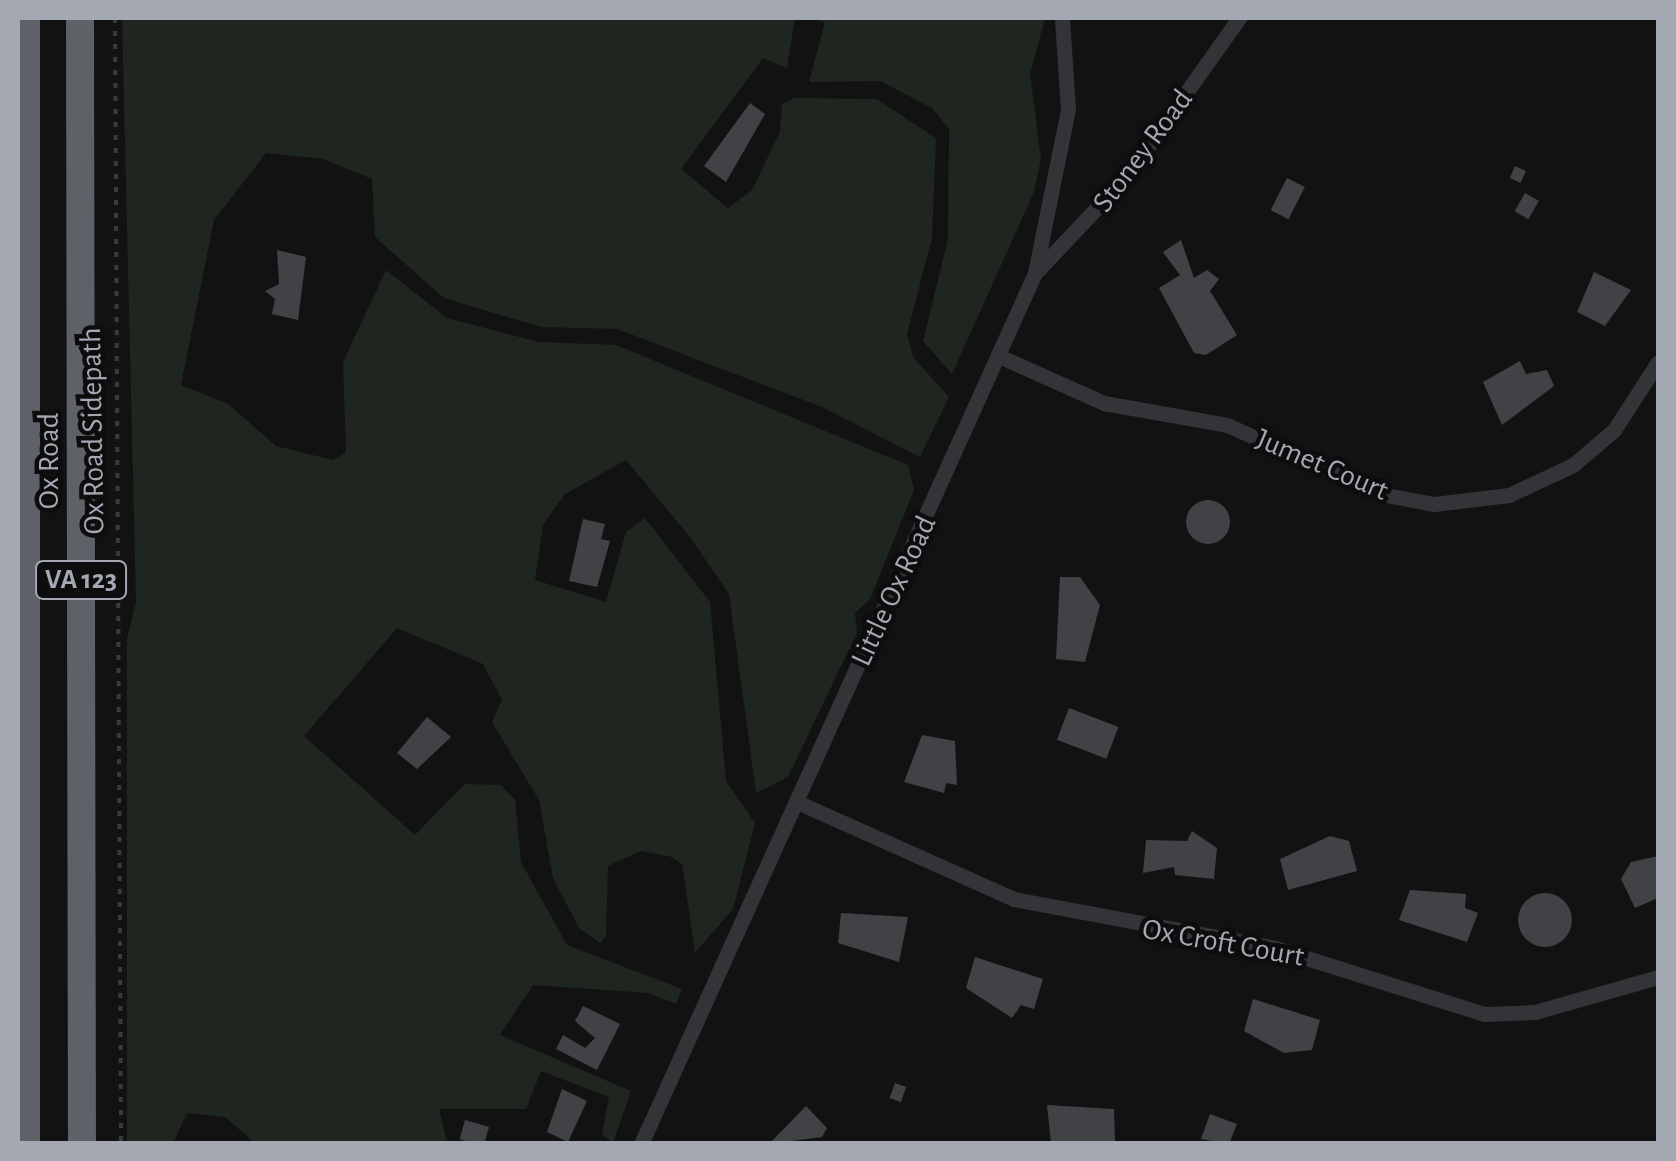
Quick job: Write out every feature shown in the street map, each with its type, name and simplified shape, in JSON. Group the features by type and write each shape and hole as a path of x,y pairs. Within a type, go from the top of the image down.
{"highway":[{"name":"Ox Road","path":"26,18 26,1144"},
{"name":"Ox Road","path":"80,18 82,1144"}],"street":[{"name":"Little Ox Road","path":"641,1144 1001,358 1035,273 1066,128 1062,18"},
{"name":"Stoney Road","path":"1035,273 1126,177 1239,18"},
{"name":"Jumet Court","path":"1001,358 1104,403 1227,425 1382,494 1434,504 1509,495 1573,465 1614,430 1658,362"},
{"name":"Ox Croft Court","path":"797,802 1014,900 1274,948 1484,1014 1536,1012 1658,977"}],"path":[{"name":"Ox Road Sidepath","path":"115,18 121,1144"}],"shaded area":[{"path":"122,18 795,18 787,68 763,58 681,169 728,208 752,190 780,132 782,104 795,98 877,99 936,138 932,238 907,334 913,357 949,397 920,457 822,407 617,329 541,327 444,298 375,237 372,179 323,159 266,153 214,220 181,385 228,404 276,446 333,460 346,452 343,362 386,270 447,318 539,342 616,345 908,465 914,490 870,599 855,613 857,633 788,777 756,793 729,594 690,537 626,460 565,494 543,525 535,580 606,602 626,532 645,518 710,602 726,781 755,823 733,909 695,953 682,864 672,857 641,851 608,866 606,936 600,943 579,928 553,878 539,800 492,722 502,700 483,664 397,628 304,736 415,835 465,784 501,785 515,800 521,862 567,945 682,989 676,1004 648,993 533,985 500,1035 631,1091 613,1143 602,1135 609,1097 541,1071 526,1109 439,1109 447,1143 255,1143 225,1117 187,1113 173,1143 127,1143 127,639 136,602"},
{"path":"805,18 1045,18 1030,74 1041,159 1034,192 952,374 923,341 948,239 949,129 932,108 880,81 809,82 825,22"}],"building":[{"path":"750,103 765,114 726,182 704,166"},
{"path":"1515,166 1526,171 1521,183 1510,178"},
{"path":"1287,178 1305,187 1288,219 1271,210"},
{"path":"1525,193 1539,201 1528,219 1514,211"},
{"path":"1181,240 1194,278 1207,270 1219,279 1210,291 1237,335 1206,355 1194,353 1159,288 1180,275 1163,252"},
{"path":"277,250 306,257 298,320 272,314 275,299 265,291 279,284"},
{"path":"1594,272 1631,290 1605,326 1577,312"},
{"path":"1520,361 1526,374 1547,370 1554,386 1502,425 1483,382"},
{"path":"1208,500 1224,506 1230,522 1224,538 1208,544 1192,538 1186,522 1192,506"},
{"path":"583,519 605,524 601,539 610,541 597,587 569,581"},
{"path":"1060,577 1080,577 1100,605 1085,662 1056,659"},
{"path":"1069,708 1118,727 1106,759 1057,740"},
{"path":"427,717 451,737 417,769 397,753"},
{"path":"922,735 955,741 957,785 946,783 944,793 904,782"},
{"path":"1192,831 1217,848 1214,879 1175,875 1174,867 1143,873 1146,840 1187,841"},
{"path":"1330,836 1349,841 1357,871 1288,890 1280,859"},
{"path":"1658,856 1658,898 1635,908 1621,879 1631,862"},
{"path":"1410,890 1466,894 1465,908 1478,913 1467,942 1399,920"},
{"path":"1545,893 1564,901 1572,920 1564,939 1545,947 1526,939 1518,920 1526,901"},
{"path":"841,913 908,917 899,962 838,943"},
{"path":"975,957 1043,979 1034,1009 1021,1005 1012,1018 966,988"},
{"path":"1253,999 1320,1020 1312,1050 1284,1053 1244,1031"},
{"path":"583,1006 620,1024 597,1070 556,1049 563,1035 585,1048 595,1038 575,1021"},
{"path":"895,1083 906,1087 901,1102 890,1098"},
{"path":"562,1089 587,1101 568,1142 547,1132"},
{"path":"1047,1105 1114,1109 1115,1141 1051,1144"},
{"path":"806,1106 827,1128 822,1137 769,1144"},
{"path":"1210,1114 1237,1124 1229,1144 1201,1139"},
{"path":"465,1120 489,1127 484,1144 459,1139"}]}
